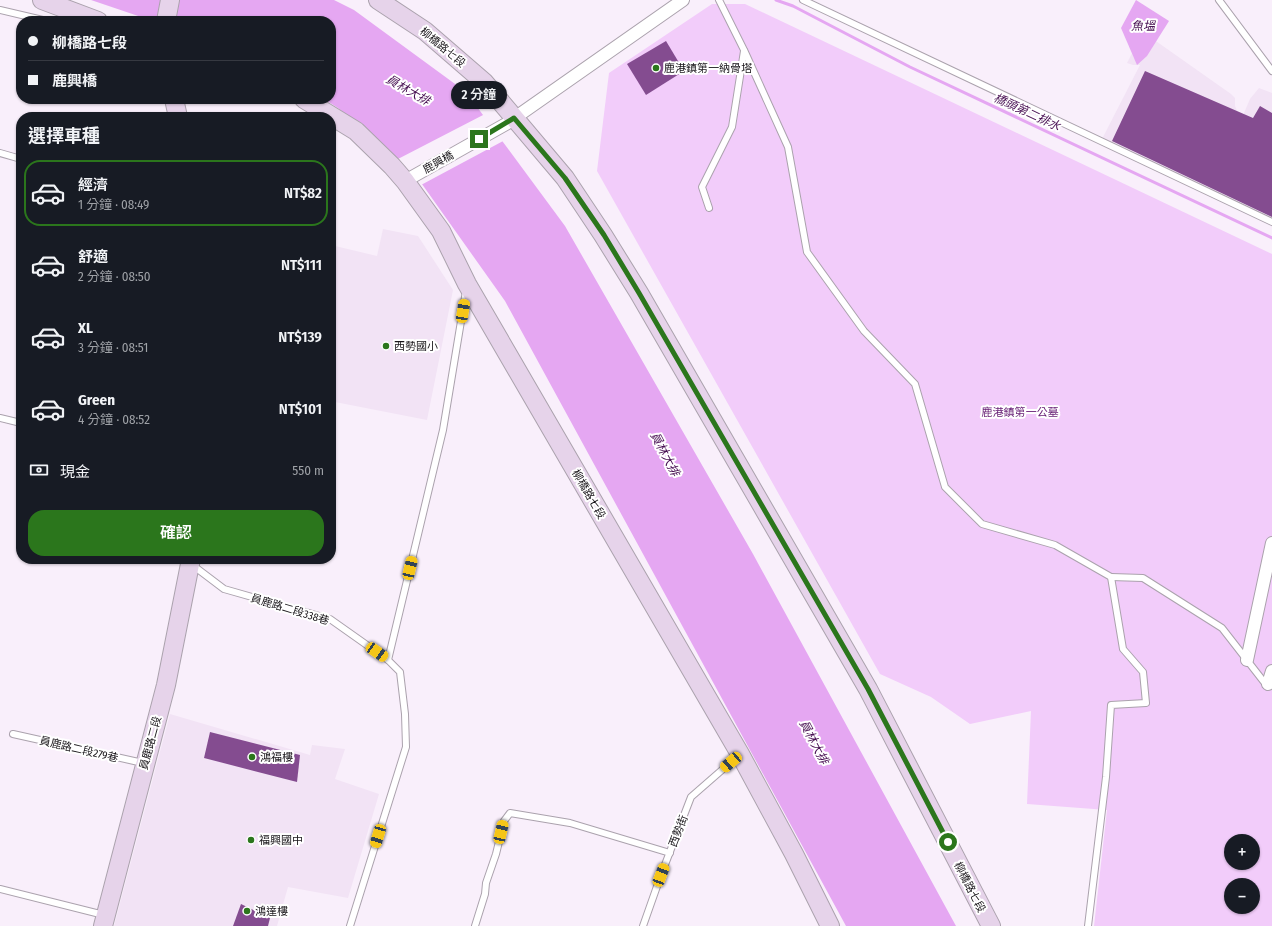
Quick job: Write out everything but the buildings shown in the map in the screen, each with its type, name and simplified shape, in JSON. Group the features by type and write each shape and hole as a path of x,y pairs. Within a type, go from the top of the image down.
{"main road":[{"path":"42,0 85,16"},
{"path":"167,16 170,0"},
{"name":"柳橋路七段","path":"378,0 425,31 484,82 510,121 565,178 604,235 868,689 991,926"},
{"name":"柳橋路七段","path":"312,104 325,112"},
{"name":"柳橋路七段","path":"336,119 356,131 392,166 408,179 441,231 467,284 740,754 794,854 830,926"},
{"name":"員鹿路二段","path":"104,921 166,685 190,564"}],"street":[{"name":"鹿興橋","path":"408,179 510,121 683,0"},
{"path":"1247,660 1272,543"},
{"path":"1270,685 1272,671"}],"lane":[{"path":"719,0 744,50 788,147 808,252 864,331 915,384 945,487 982,524 1054,545 1111,577 1142,578 1222,628 1264,682 1270,685"},
{"path":"803,0 1272,222"},
{"path":"1219,0 1272,71"},
{"path":"0,10 26,16"},
{"path":"709,208 702,187 732,127 744,50"},
{"path":"0,153 16,158"},
{"path":"388,660 443,430 467,284"},
{"path":"0,418 16,423"},
{"name":"員鹿路二段338巷","path":"195,564 224,589 330,619 388,660 400,672 405,714 406,747 350,926"},
{"path":"1088,926 1106,777 1111,705 1146,703 1143,672 1123,649 1111,577"},
{"name":"員鹿路二段279巷","path":"13,734 145,764"},
{"name":"西勢街","path":"643,926 692,797 740,754"},
{"path":"475,926 504,821 510,813 570,823 670,853"},
{"path":"0,890 104,921"}],"shaded area":[{"path":"1143,32 1231,94 1235,98 1235,106 1241,120 1250,99 1259,88 1272,93 1272,222 1101,141 1140,65 1127,63"},
{"name":"西勢國小","path":"383,229 418,236 453,290 427,420 336,402 336,246 377,256"},
{"name":"福興國中","path":"170,714 310,755 312,745 345,749 335,779 379,794 348,898 288,887 277,926 114,926"}],"green space":[{"name":"鹿港鎮第一公墓","path":"712,4 745,4 1272,254 1272,926 1094,926 1107,810 1027,804 1031,711 970,724 931,697 880,674 597,171 609,73"}],"water":[{"name":"員林大排","path":"91,0 334,0 354,10 466,92 565,226 753,554 956,926 846,926 505,301 412,170 332,104 336,104 336,16 138,16"},
{"name":"魚塭","path":"1136,0 1169,21 1147,56 1137,65 1121,28"}],"pier":[{"path":"485,114 505,140 421,185 410,172 396,160"}],"waterway":[{"name":"橋頭第二排水","path":"776,0 793,6 910,67 1272,238"}],"place":[{"name":"鹿港鎮第一納骨塔","path":"656,68"},
{"name":"西勢國小","path":"386,346"},
{"name":"鴻福樓","path":"252,757"},
{"name":"福興國中","path":"251,840"},
{"name":"鴻達樓","path":"247,911"}],"route":[{"path":"479,139 514,118 565,178 604,235 647,306 868,689 948,842"}]}
